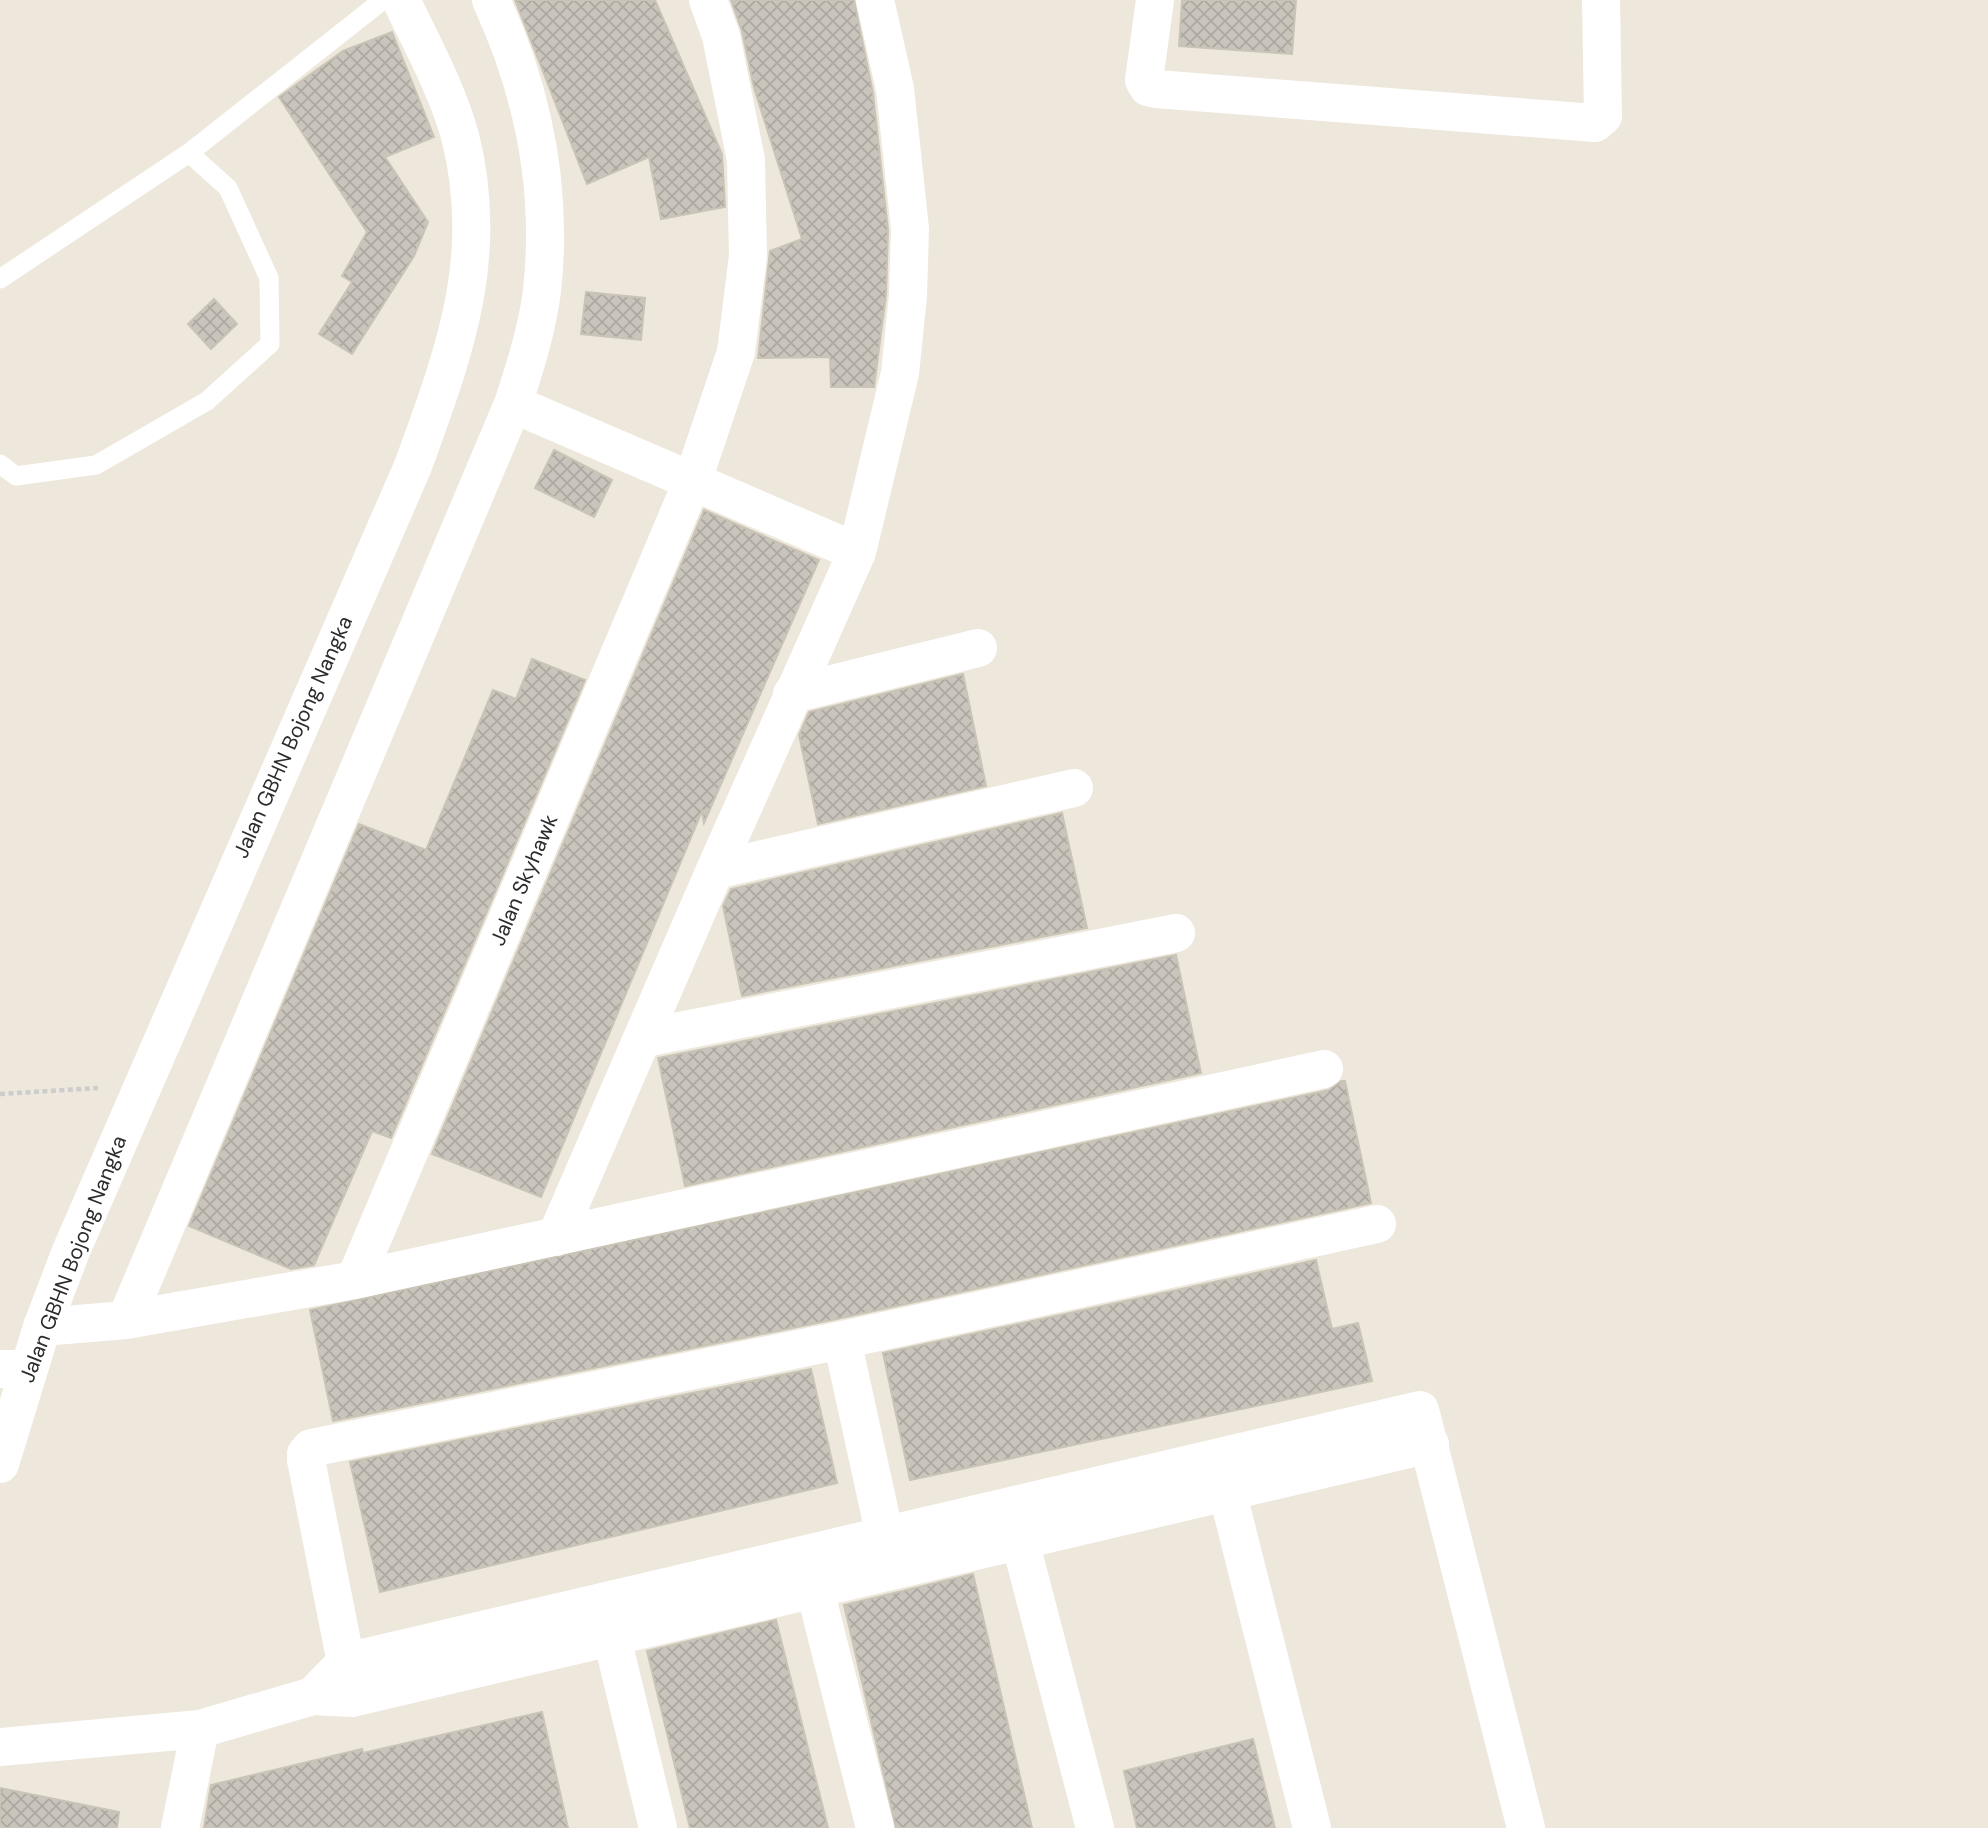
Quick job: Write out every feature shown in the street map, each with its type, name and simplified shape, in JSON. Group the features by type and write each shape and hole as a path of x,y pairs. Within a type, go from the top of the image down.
{"street":[{"name":"Jalan GBHN Bojong Nangka","path":"0,1464 14,1369 42,1327 141,1086 413,466 455,340 470,275 473,224 468,179 459,134 436,74 401,0"},
{"path":"126,1320 513,404 531,346 542,290 543,192 528,96 511,45 491,0"},
{"name":"Jalan Skyhawk","path":"355,1280 693,480 736,352 748,256 746,160 720,36 708,0"},
{"path":"556,1237 792,694 857,552 900,373 908,296 910,229 898,114 875,0"},
{"path":"1155,0 1144,80 1148,87 1594,123 1604,116 1601,0"},
{"path":"513,404 857,552"},
{"path":"792,694 978,648"},
{"path":"715,870 1074,788"},
{"path":"644,1038 1176,933"},
{"path":"42,1327 126,1320 355,1280 1324,1069"},
{"path":"349,1680 306,1460 311,1448 842,1340 1377,1224"},
{"path":"842,1340 889,1553"},
{"path":"0,1747 200,1729 313,1696 349,1680 1222,1475 1430,1444 1526,1828"},
{"path":"889,1553 1020,1541 1222,1475"},
{"path":"1222,1475 1312,1828"},
{"path":"1020,1541 1095,1828"},
{"path":"810,1571 876,1828"},
{"path":"607,1619 658,1828"},
{"path":"180,1828 200,1729"}],"lane":[{"path":"0,279 189,153 383,0"},
{"path":"0,464 16,476 96,464 207,401 270,344 269,278 228,188 189,153"}],"path":[{"path":"0,1094 141,1086"}],"building":[{"path":"515,0 655,0 722,154 725,207 661,219 649,157 587,184"},
{"path":"731,0 854,0 873,93 888,230 886,295 874,387 831,387 830,357 758,358 770,251 802,239 754,88 742,31"},
{"path":"1182,0 1296,0 1292,54 1179,46"},
{"path":"392,32 434,137 385,157 428,222 414,256 352,354 319,334 352,282 342,276 367,232 279,97 343,51"},
{"path":"586,292 645,298 641,340 581,334"},
{"path":"214,299 237,324 211,349 188,324"},
{"path":"554,450 612,480 594,517 535,488"},
{"path":"704,510 819,560 704,823 702,811 541,1197 432,1154"},
{"path":"532,659 585,680 391,1138 372,1131 314,1265 291,1269 189,1226 359,824 426,850 493,690 516,699"},
{"path":"963,674 986,786 818,824 799,735 809,712"},
{"path":"1062,813 1087,928 742,996 723,906 731,889"},
{"path":"1176,955 1201,1073 685,1186 658,1058"},
{"path":"1345,1081 1371,1203 837,1319 333,1421 310,1310 1329,1090"},
{"path":"1316,1260 1332,1329 1358,1323 1372,1381 910,1480 883,1353"},
{"path":"811,1369 837,1483 380,1592 350,1462"},
{"path":"973,1574 1032,1828 896,1828 844,1605"},
{"path":"776,1620 828,1828 690,1828 647,1651"},
{"path":"542,1712 568,1828 204,1828 211,1785 362,1749 363,1753"},
{"path":"1253,1739 1275,1828 1137,1828 1124,1771"},
{"path":"0,1788 119,1812 117,1828 0,1828"}]}
